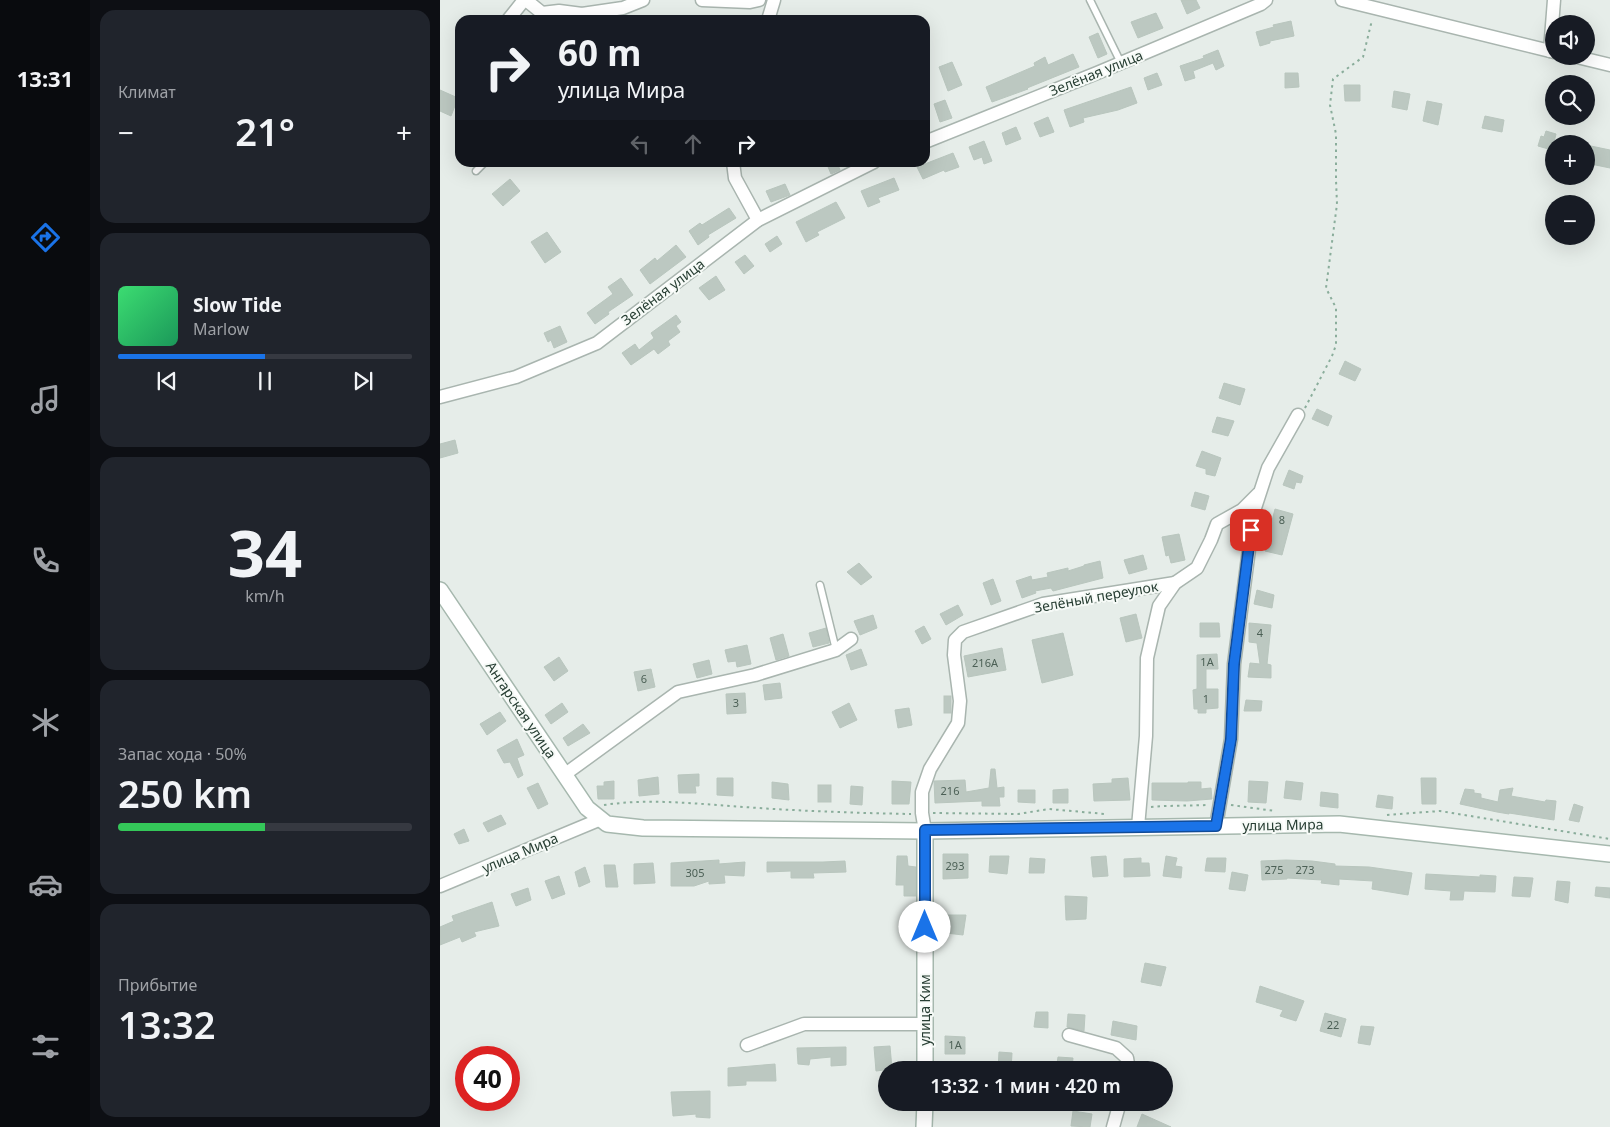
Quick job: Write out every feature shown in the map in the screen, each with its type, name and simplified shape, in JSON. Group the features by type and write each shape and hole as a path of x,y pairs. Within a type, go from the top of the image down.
{"street":[{"path":"512,15 525,0 542,13 555,15"},
{"path":"572,15 623,8 644,0"},
{"path":"702,0 740,2 759,0"},
{"path":"770,15 774,0"},
{"name":"Зелёная улица","path":"930,140 1121,63 1261,4 1266,0"},
{"path":"1342,0 1545,49"},
{"path":"1553,15 1554,0"},
{"path":"1595,61 1610,65"},
{"path":"733,167 735,178 758,220"},
{"name":"Зелёная улица","path":"440,397 516,376 597,343 758,220 864,167"},
{"name":"Зелёный переулок","path":"1216,826 1231,739 1234,664 1254,511 1268,468 1298,415"},
{"name":"Зелёный переулок","path":"925,830 922,813 922,792 930,769 958,723 960,701 954,655 956,640 963,632 1043,604 1131,591 1175,582 1197,568 1217,524 1242,510 1260,491"},
{"name":"Зелёный переулок","path":"1138,827 1146,736 1147,658 1159,606 1175,582"},
{"name":"Ангарская улица","path":"440,590 587,808 604,822"},
{"path":"564,775 678,692 755,675 836,650 850,638"},
{"name":"улица Мира","path":"440,886 604,822 643,828 925,830 1340,824 1610,854"},
{"name":"улица Ким","path":"925,830 925,1061"},
{"path":"747,1045 804,1024 925,1024"},
{"path":"1069,1035 1116,1048 1127,1058 1128,1061"},
{"path":"924,1111 924,1127"},
{"path":"1112,1127 1117,1111"}],"lane":[{"path":"1090,0 1121,63"},
{"path":"476,170 479,167"},
{"path":"820,585 836,650"}],"path":[{"path":"1298,415 1306,406 1332,356 1336,344 1336,308 1326,288 1337,204 1336,134 1330,105 1333,79 1363,58 1375,8"},
{"path":"587,808 630,801 852,813 1018,814 1049,809 1113,815"},
{"path":"1141,809 1220,803 1281,811"},
{"path":"1380,815 1440,811 1610,839"}],"building":[{"path":"1181,0 1196,0 1200,8 1187,14"},
{"path":"1156,13 1163,28 1138,38 1131,22"},
{"path":"1291,21 1294,36 1270,41 1270,43 1260,46 1256,32 1274,27 1273,25"},
{"path":"1098,33 1107,54 1098,58 1089,37"},
{"path":"1218,50 1224,66 1216,70 1213,63 1193,71 1195,78 1185,81 1180,66 1204,58 1203,56"},
{"path":"1073,54 1079,67 992,102 986,87 1035,66 1034,63 1045,57 1048,65"},
{"path":"952,62 962,85 948,91 939,67"},
{"path":"1157,73 1162,85 1148,90 1144,78"},
{"path":"1285,73 1298,73 1299,87 1285,88"},
{"path":"1344,85 1360,85 1360,101 1345,101"},
{"path":"1131,87 1137,103 1118,110 1083,118 1084,122 1070,127 1064,110"},
{"path":"440,90 455,97 455,106 451,116 440,111"},
{"path":"1394,91 1410,94 1407,110 1392,107"},
{"path":"945,100 952,118 940,122 934,104"},
{"path":"1427,101 1442,104 1438,125 1423,121"},
{"path":"1485,116 1504,120 1502,132 1482,128"},
{"path":"1048,117 1054,132 1040,137 1034,123"},
{"path":"1016,127 1021,139 1006,145 1002,133"},
{"path":"1546,131 1556,134 1545,135 1545,148 1538,146 1541,136 1544,137"},
{"path":"984,141 992,161 984,164 982,157 974,160 969,147"},
{"path":"1595,147 1610,150 1610,168 1595,165"},
{"path":"953,153 959,167 945,172 944,170 923,179 917,167 930,167 930,162"},
{"path":"828,167 839,167 840,170 831,174"},
{"path":"894,178 899,190 878,198 880,202 868,207 861,191"},
{"path":"510,179 520,191 503,206 492,194"},
{"path":"785,184 790,195 771,202 766,191"},
{"path":"836,202 845,218 817,232 819,235 806,242 796,222"},
{"path":"729,208 736,218 708,235 709,237 698,245 689,231"},
{"path":"547,232 561,252 545,263 531,242"},
{"path":"777,236 782,244 770,252 765,244"},
{"path":"676,245 686,257 650,284 640,270 655,258 657,261"},
{"path":"745,255 754,266 744,274 735,262"},
{"path":"716,276 725,290 709,300 699,288"},
{"path":"621,278 633,295 608,312 609,314 595,324 587,313 613,294 608,287"},
{"path":"676,315 681,322 676,326 680,332 668,341 670,345 658,354 654,349 631,365 622,353 635,344 639,350 654,338 651,333"},
{"path":"560,326 567,342 554,348 551,340 548,342 544,333"},
{"path":"1345,361 1361,369 1355,381 1339,374"},
{"path":"1224,383 1245,389 1240,405 1219,398"},
{"path":"1317,409 1332,416 1328,426 1312,419"},
{"path":"1217,417 1234,421 1228,436 1212,432"},
{"path":"455,440 458,453 440,458 440,444"},
{"path":"1202,451 1221,458 1215,476 1206,474 1206,469 1196,466"},
{"path":"1289,470 1303,476 1301,483 1296,482 1294,489 1283,485"},
{"path":"1195,492 1209,496 1205,510 1191,506"},
{"path":"1275,509 1293,514 1282,555 1265,551"},
{"path":"1179,534 1185,560 1171,563 1169,555 1166,556 1162,537"},
{"path":"1143,555 1147,569 1129,574 1124,560"},
{"path":"1100,561 1103,578 1053,591 1051,588 1035,591 1036,593 1022,598 1016,581 1031,576 1032,580 1048,577 1047,573 1068,568 1068,571"},
{"path":"859,563 872,577 861,585 847,572"},
{"path":"993,579 1001,601 991,605 983,583"},
{"path":"1257,590 1274,595 1272,608 1254,604"},
{"path":"958,605 963,615 946,625 940,614"},
{"path":"1136,614 1142,638 1126,642 1120,618"},
{"path":"873,615 877,628 860,635 854,621"},
{"path":"1200,623 1219,623 1220,637 1200,637"},
{"path":"1249,623 1271,625 1267,664 1271,665 1271,678 1248,677 1250,663 1260,664 1257,643 1249,642"},
{"path":"924,626 931,639 922,644 915,631"},
{"path":"826,628 829,643 813,647 809,633"},
{"path":"1063,633 1073,675 1042,683 1032,640"},
{"path":"783,634 789,656 776,660 770,638"},
{"path":"747,645 751,664 737,667 736,661 728,662 725,650"},
{"path":"1002,648 1006,670 968,677 964,656"},
{"path":"861,649 867,665 851,670 846,655"},
{"path":"1217,654 1218,669 1206,669 1206,689 1218,689 1218,708 1206,709 1206,713 1198,713 1198,709 1194,709 1193,690 1197,689 1197,655"},
{"path":"559,657 568,671 554,681 544,667"},
{"path":"709,660 712,674 697,678 693,664"},
{"path":"651,669 655,687 638,691 634,672"},
{"path":"780,683 782,698 765,700 763,685"},
{"path":"745,693 746,713 727,714 726,694"},
{"path":"944,696 951,696 951,713 944,713"},
{"path":"1246,700 1262,701 1261,711 1244,711"},
{"path":"562,703 568,712 551,724 545,715"},
{"path":"849,703 857,720 840,728 832,712"},
{"path":"909,708 912,725 898,728 895,710"},
{"path":"500,712 506,721 487,735 480,724"},
{"path":"583,724 590,733 568,746 563,738"},
{"path":"517,739 524,755 517,758 523,775 518,778 510,762 504,763 497,750"},
{"path":"991,769 995,769 997,788 1004,787 1004,797 999,797 1000,806 982,806 982,801 935,803 934,781 965,780 966,792 989,788"},
{"path":"699,774 699,786 695,786 696,793 679,793 678,775"},
{"path":"658,777 659,794 639,796 638,780"},
{"path":"717,778 733,778 733,796 717,795"},
{"path":"1128,778 1130,800 1094,801 1093,784 1112,783 1112,779"},
{"path":"1421,778 1436,778 1436,804 1422,804"},
{"path":"614,781 614,799 598,799 597,786 604,786 604,782"},
{"path":"892,781 911,782 909,804 892,804"},
{"path":"1249,781 1268,782 1266,803 1248,802"},
{"path":"1286,781 1303,783 1301,800 1284,798"},
{"path":"772,782 788,784 789,800 772,798"},
{"path":"1201,782 1201,789 1211,788 1212,799 1187,801 1152,800 1152,783"},
{"path":"538,783 548,804 538,809 527,788"},
{"path":"818,785 831,785 831,802 818,802"},
{"path":"851,786 863,787 862,805 850,804"},
{"path":"1513,788 1511,796 1545,802 1546,800 1556,801 1554,820 1497,812 1460,804 1465,789 1474,790 1474,793 1481,794 1481,798 1498,802 1500,790"},
{"path":"1068,789 1068,803 1053,803 1053,790"},
{"path":"1018,790 1035,790 1035,803 1018,802"},
{"path":"1321,792 1338,794 1338,808 1320,806"},
{"path":"1378,795 1393,797 1392,809 1376,807"},
{"path":"1574,804 1583,807 1579,822 1569,820"},
{"path":"501,815 506,824 488,832 483,823"},
{"path":"464,829 469,841 459,844 454,834"},
{"path":"943,854 968,854 968,878 943,879"},
{"path":"897,856 907,856 908,866 916,867 916,896 904,896 904,885 896,885"},
{"path":"990,856 1009,856 1007,874 989,872"},
{"path":"1106,856 1108,876 1093,877 1091,857"},
{"path":"1166,856 1177,858 1175,866 1182,867 1181,878 1163,876"},
{"path":"1030,858 1045,859 1044,873 1029,873"},
{"path":"1141,858 1141,863 1149,863 1150,876 1124,877 1124,859"},
{"path":"1207,858 1226,858 1225,872 1205,871"},
{"path":"719,860 719,864 745,862 744,876 724,875 725,883 709,884 709,881 694,886 671,886 671,863"},
{"path":"845,861 846,872 813,873 814,878 791,878 791,871 767,872 767,862"},
{"path":"1261,861 1312,861 1335,864 1335,866 1369,867 1412,873 1408,895 1372,889 1373,881 1339,879 1339,885 1321,883 1322,880 1287,878 1262,880"},
{"path":"653,863 655,883 634,884 634,864"},
{"path":"604,865 615,865 618,887 606,887"},
{"path":"585,867 590,882 579,887 575,872"},
{"path":"1232,872 1248,875 1245,891 1229,889"},
{"path":"1426,874 1496,876 1495,892 1464,891 1463,900 1450,900 1451,891 1425,889"},
{"path":"559,876 565,894 552,899 545,881"},
{"path":"1514,877 1533,878 1530,897 1512,896"},
{"path":"1557,881 1570,882 1568,903 1555,900"},
{"path":"1596,887 1610,888 1610,898 1595,896"},
{"path":"528,888 531,900 516,906 511,894"},
{"path":"1065,896 1087,897 1086,919 1066,920"},
{"path":"492,902 499,926 474,932 476,936 462,942 460,937 440,945 440,927 454,921 452,916"},
{"path":"946,915 966,915 963,935 946,933"},
{"path":"1145,963 1166,967 1161,986 1141,982"},
{"path":"1260,986 1304,1001 1296,1021 1280,1016 1283,1010 1256,1002"},
{"path":"1036,1012 1048,1012 1048,1028 1034,1027"},
{"path":"1325,1013 1346,1019 1341,1037 1320,1031"},
{"path":"1068,1014 1085,1015 1084,1031 1067,1027"},
{"path":"1113,1021 1137,1026 1136,1040 1111,1035"},
{"path":"1361,1026 1374,1027 1370,1045 1358,1043"},
{"path":"945,1036 965,1037 965,1054 945,1054"},
{"path":"890,1046 891,1061 878,1061 878,1071 876,1071 874,1047"},
{"path":"846,1047 846,1065 831,1066 831,1057 810,1059 809,1065 798,1064 797,1048"},
{"path":"999,1052 1012,1053 1012,1061 998,1061"},
{"path":"1058,1057 1073,1058 1073,1061 1057,1061"},
{"path":"775,1064 776,1081 746,1081 746,1085 728,1086 728,1068"},
{"path":"710,1091 710,1118 696,1117 696,1114 673,1116 671,1092"},
{"path":"1073,1111 1092,1114 1090,1127 1071,1126"},
{"path":"1142,1114 1171,1127 1137,1127"}],"route":[{"path":"925,927 925,830 1216,826 1231,739 1234,664 1251,530"}]}
